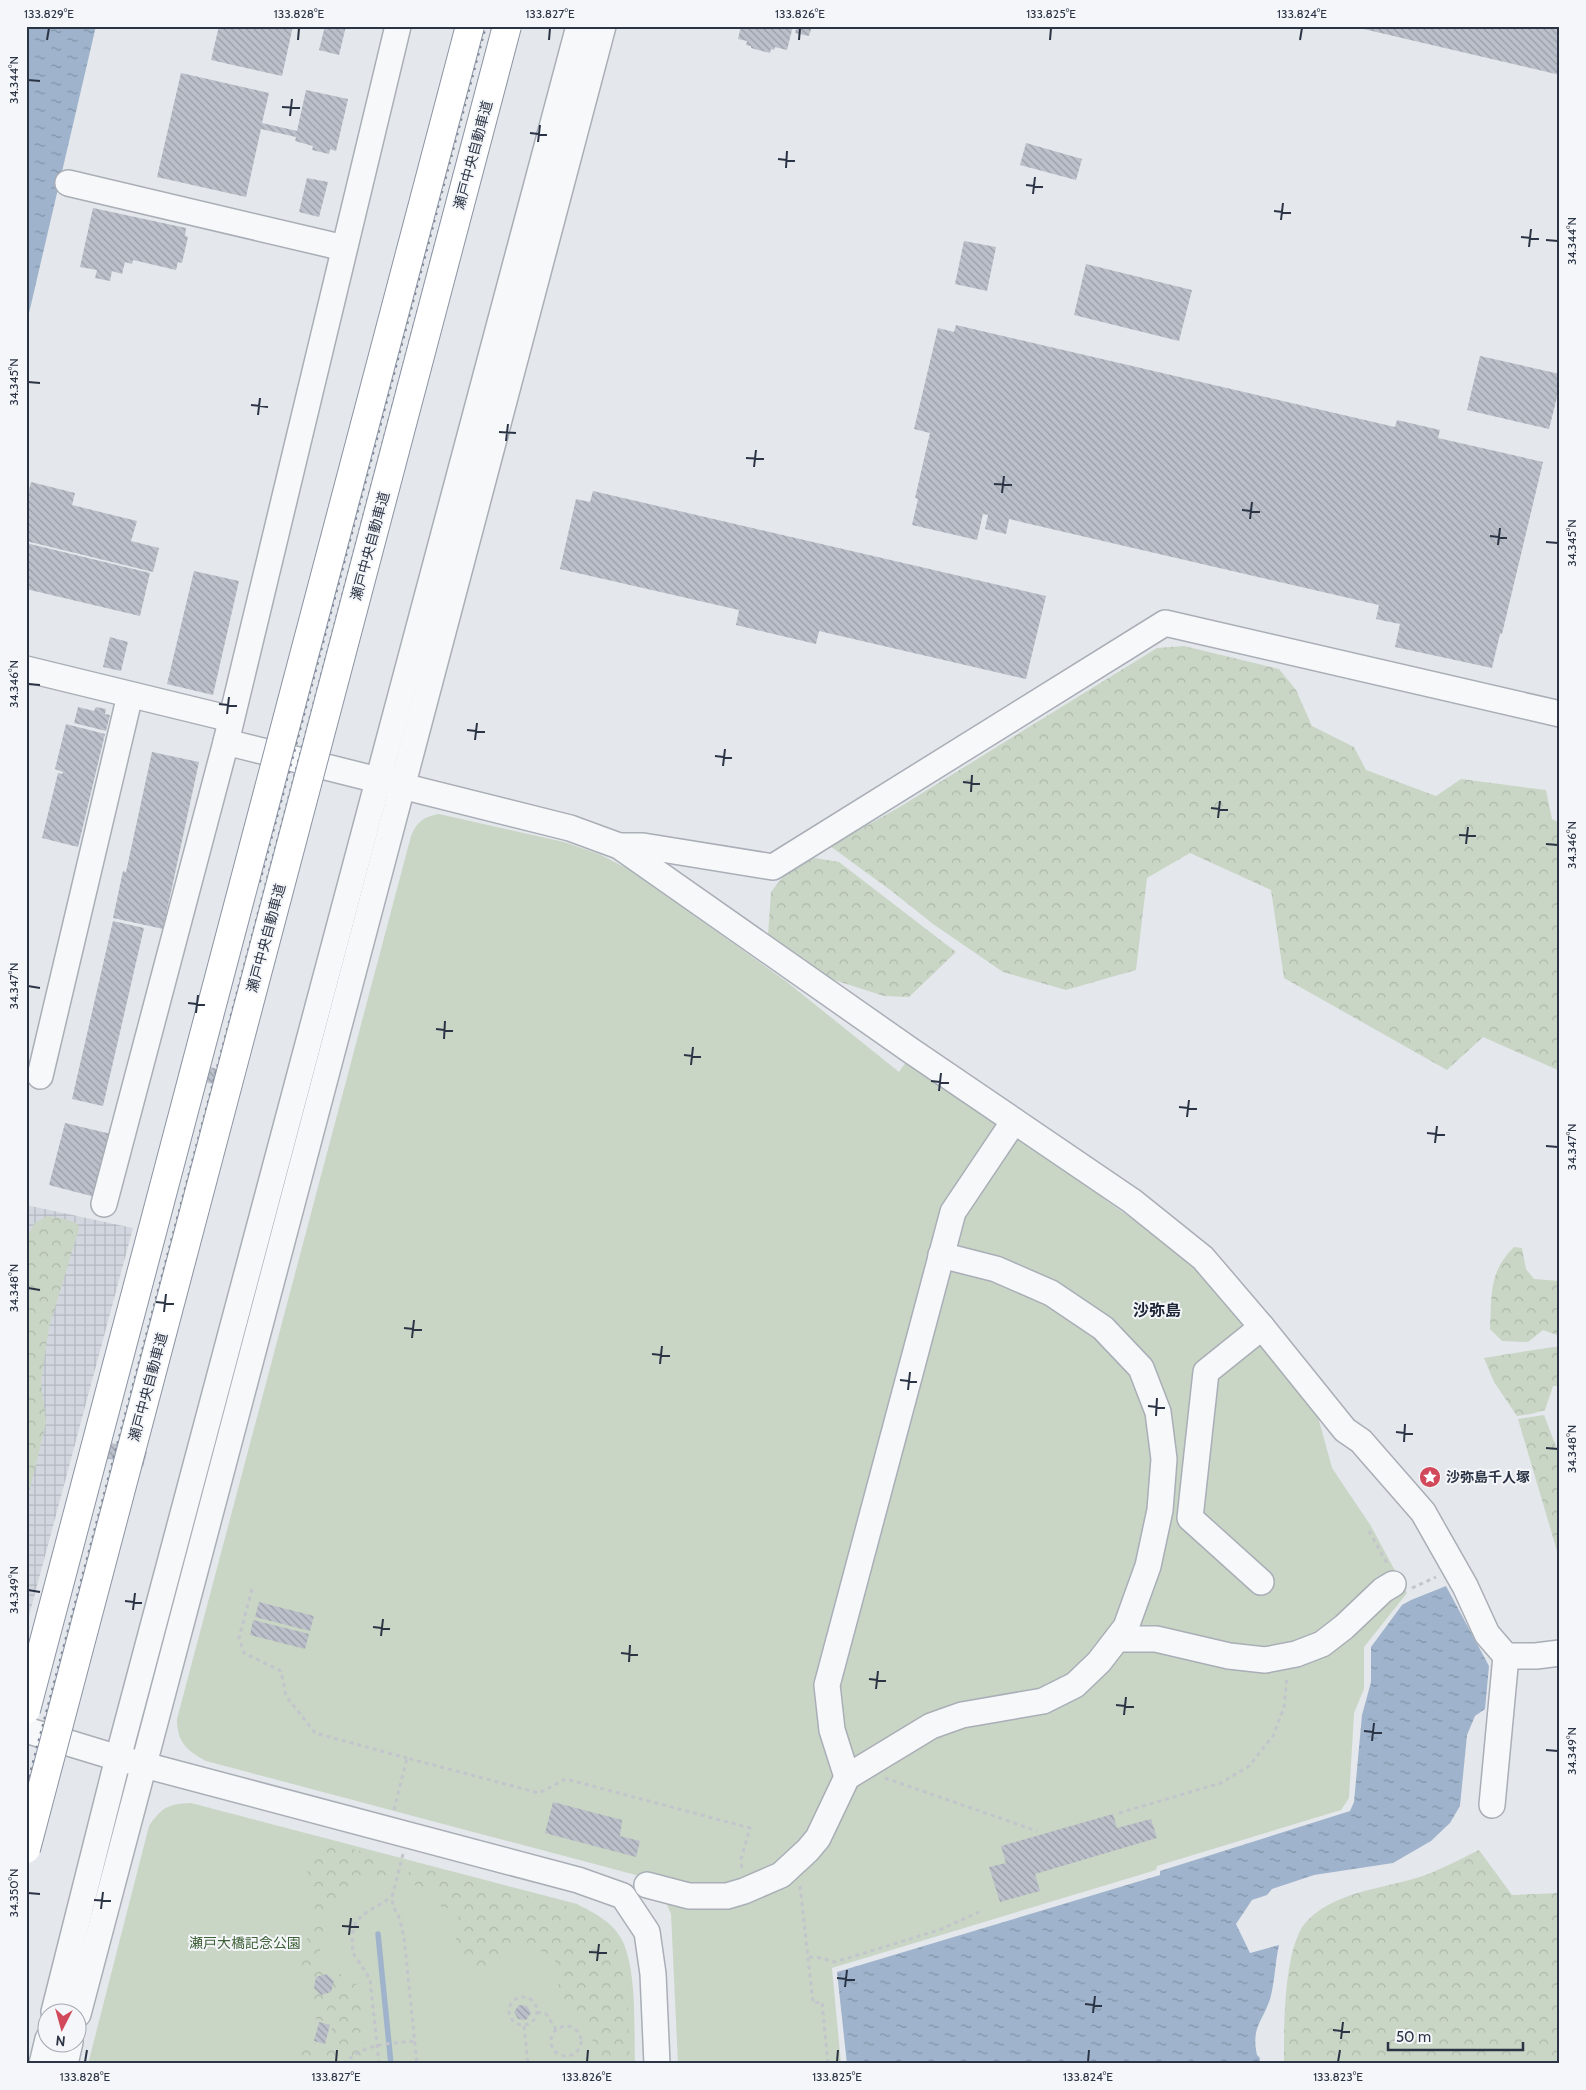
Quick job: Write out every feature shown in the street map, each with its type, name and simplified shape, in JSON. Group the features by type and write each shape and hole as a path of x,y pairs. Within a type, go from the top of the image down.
{"highway":[{"path":"26,1710 470,26"},
{"name":"瀬戸中央自動車道","path":"26,1849 507,26"}],"street":[{"path":"104,1204 228,731 398,26"},
{"path":"81,2002 143,1764 579,26"},
{"path":"57,2002 118,1758 603,26"},
{"path":"68,183 344,248"},
{"path":"619,846 643,846 773,867 1165,623 1560,714"},
{"path":"26,669 130,695 228,731 390,782 570,828 619,846 1132,1201 1203,1258 1262,1326 1345,1430 1361,1441 1423,1512 1465,1586 1487,1634 1506,1656 1492,1805"},
{"path":"40,1076 130,695"},
{"path":"855,1771 832,1730 827,1685 953,1212 1014,1121"},
{"path":"647,1884 689,1896 726,1896 744,1891 781,1875 818,1838 855,1771 931,1726 962,1715 1044,1701 1075,1685 1099,1662 1126,1627 1148,1566 1160,1510 1164,1459 1158,1412 1141,1368 1103,1328 1051,1293 996,1269 941,1255"},
{"path":"1261,1582 1190,1518 1206,1372 1262,1326"},
{"path":"1117,1639 1164,1640 1238,1657 1265,1660 1287,1656 1322,1644 1393,1584"},
{"path":"1506,1656 1536,1656 1560,1653"},
{"path":"26,1730 118,1758 578,1880 623,1896 647,1932 654,1974 656,2064"}],"path":[{"path":"252,1589 239,1638 244,1653 281,1671 286,1696 315,1732 539,1794 566,1779 750,1828 741,1860 744,1891"},
{"path":"1119,1813 1221,1783 1249,1766 1273,1736 1284,1707 1287,1682 1287,1656"},
{"path":"392,1815 407,1758"},
{"path":"855,1771 871,1773 1037,1831"},
{"path":"403,1853 392,1897 393,1908 398,1914 404,1937 417,2064"},
{"path":"797,1861 813,2003 822,2002 828,2064"},
{"path":"379,2064 370,1979 354,1953 352,1935 356,1920 392,1897"},
{"path":"809,1957 835,1962 939,1930 979,1912"},
{"path":"522,1997 535,2003 537,2012 533,2021 524,2026 516,2024 509,2017 508,2008 513,2000 522,1997"},
{"path":"537,2012 546,2014 556,2030"},
{"path":"524,2026 528,2064"},
{"path":"560,2027 570,2027 578,2033 581,2042 576,2051 568,2055 555,2051 552,2047 551,2037 556,2030 560,2027"},
{"path":"343,2064 357,2052 377,2045 415,2041"}],"shaded area":[{"path":"26,1205 133,1228 26,1627"}],"green space":[{"path":"1184,646 1279,669 1296,690 1312,726 1354,747 1366,770 1436,796 1461,779 1546,790 1552,819 1560,823 1560,1071 1483,1037 1447,1070 1284,978 1271,890 1190,853 1147,878 1136,970 1066,990 1003,972 933,924 830,846 898,808 1157,648"},
{"path":"439,814 564,842 599,854 632,871 787,982 899,1072 908,1059 1184,1256 1207,1280 1317,1413 1332,1468 1371,1526 1407,1593 1364,1647 1364,1689 1354,1713 1349,1798 1341,1810 1157,1866 1156,1870 832,1968 841,2064 678,2064 671,1914 664,1898 647,1878 206,1761 188,1749 179,1734 177,1719 411,836 421,821"},
{"path":"815,858 839,862 956,952 909,997 884,996 831,979 768,935 771,892 793,864"},
{"path":"47,1216 77,1223 79,1229 49,1327 41,1382 46,1423 26,1505 26,1238 35,1223"},
{"path":"1514,1247 1522,1248 1526,1269 1534,1279 1560,1281 1560,1336 1543,1330 1528,1342 1502,1341 1490,1329 1493,1285 1500,1266"},
{"path":"1560,1347 1560,1386 1553,1386 1545,1410 1517,1416 1494,1382 1484,1358"},
{"path":"1544,1415 1560,1457 1560,1561 1518,1419"},
{"name":"瀬戸大橋記念公園","path":"191,1803 577,1904 596,1915 614,1928 627,1952 634,2000 635,2064 88,2064 149,1826 166,1808 177,1804"},
{"path":"323,1841 383,1857 383,1861 389,1866 386,1878 371,1874 329,1912 321,1938 320,1955 328,1966 359,1986 367,2064 296,2064 300,2051 306,2045 328,2046 333,2024 311,2017 312,1981 299,1969 317,1899 304,1884 315,1846"},
{"path":"1479,1850 1512,1895 1560,1893 1560,2064 1284,2064 1285,2010 1289,1967 1300,1931 1308,1920 1321,1909 1335,1901 1366,1890 1431,1873"},
{"path":"413,1866 563,1905 596,1919 615,1941 627,1978 630,2064 583,2064 591,2055 593,2037 586,2020 561,2008 558,1992 559,1974 554,1957 539,1950 515,1946 485,1975 472,1973 461,1958 456,1945 459,1918 457,1910 441,1907 439,1894 412,1884 407,1880 409,1871"}],"water":[{"path":"26,26 96,26 26,326"},
{"path":"1446,1586 1489,1666 1485,1709 1475,1716 1467,1735 1460,1806 1450,1823 1431,1841 1393,1863 1314,1875 1272,1889 1267,1895 1252,1900 1236,1924 1250,1953 1279,1945 1270,1999 1256,2031 1255,2038 1257,2055 1260,2058 1259,2064 847,2064 837,1972 1160,1875 1160,1871 1350,1811 1354,1802 1362,1715 1371,1682 1371,1647 1402,1605"}],"building":[{"path":"219,26 293,26 282,76 211,60"},
{"path":"325,26 346,26 339,55 319,50"},
{"path":"741,26 793,26 787,50 775,47 774,50 771,49 770,53 751,48 751,46 746,45 747,41 738,39"},
{"path":"797,26 812,26 809,36 795,33"},
{"path":"1560,26 1560,75 1355,27"},
{"path":"181,73 269,93 262,123 297,131 306,90 348,99 336,151 330,149 329,154 312,150 313,146 295,141 296,137 261,129 246,197 157,177"},
{"path":"1026,143 1082,159 1076,180 1020,165"},
{"path":"307,178 328,182 319,217 299,212"},
{"path":"93,208 186,228 185,236 188,237 182,263 178,262 176,270 133,260 132,264 125,262 122,274 112,271 110,281 95,278 97,270 80,267"},
{"path":"964,241 996,247 987,291 955,284"},
{"path":"1086,264 1192,290 1179,341 1074,315"},
{"path":"956,325 1395,427 1397,420 1440,430 1438,438 1543,462 1502,634 1500,634 1492,668 1395,647 1400,624 1376,619 1379,605 1009,519 1006,534 985,529 988,515 983,514 977,540 912,525 918,499 915,498 930,433 914,429 938,328 954,332"},
{"path":"1480,356 1560,374 1560,385 1549,429 1467,410"},
{"path":"31,482 75,493 72,505 137,521 131,541 159,548 153,572 26,541 26,493 28,494"},
{"path":"593,491 1046,596 1026,679 819,631 816,644 736,625 739,610 560,569 576,499 590,502"},
{"path":"26,543 150,573 140,616 26,589"},
{"path":"194,571 239,581 213,695 167,684"},
{"path":"110,637 128,642 121,671 103,667"},
{"path":"78,707 94,711 96,707 106,709 105,714 110,715 106,731 74,723"},
{"path":"66,724 105,734 78,847 42,838 58,773 62,774 63,772 55,769"},
{"path":"152,752 199,762 163,929 113,918 123,871 126,872"},
{"path":"113,921 144,928 103,1106 72,1099"},
{"path":"182,1060 241,1075 237,1090 178,1075"},
{"path":"65,1123 111,1134 95,1197 49,1185"},
{"path":"88,1437 147,1452 143,1467 84,1453"},
{"path":"259,1602 314,1616 310,1631 255,1617"},
{"path":"253,1620 309,1634 305,1649 250,1635"},
{"path":"553,1802 622,1820 620,1836 640,1841 636,1857 545,1833"},
{"path":"1113,1814 1117,1828 1151,1819 1157,1838 1035,1874 1040,1891 1000,1902 989,1867 1006,1863 1001,1846"},
{"path":"327,1974 334,1981 331,1992 321,1995 314,1988 316,1977"},
{"path":"519,2005 527,2006 531,2013 526,2020 518,2019 514,2012"},
{"path":"319,2022 330,2025 325,2044 314,2041"}],"waterway":[{"path":"378,1934 391,2064"}],"railway":[{"path":"259,882 485,26"},
{"path":"26,1792 494,26"}],"place":[{"name":"沙弥島千人塚","path":"1430,1477"}],"district":[{"name":"沙弥島","path":"1157,1310"}]}
